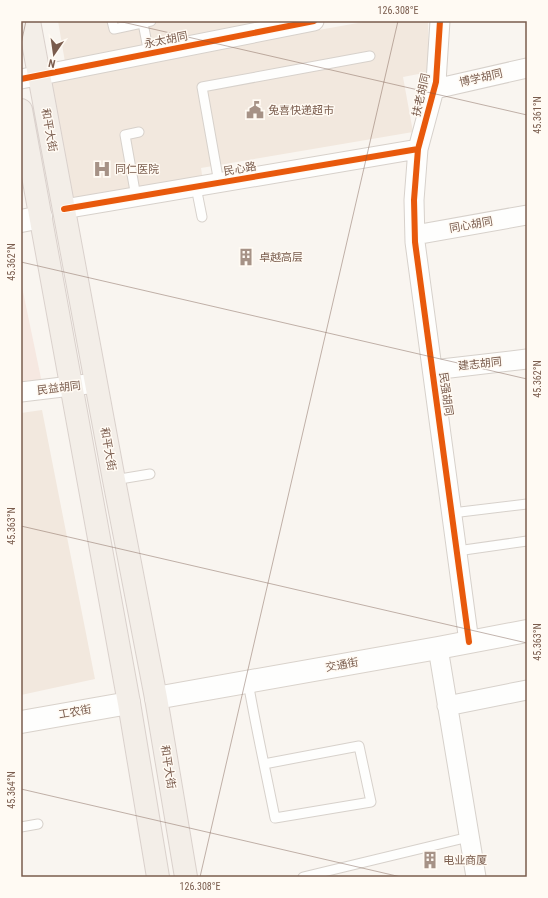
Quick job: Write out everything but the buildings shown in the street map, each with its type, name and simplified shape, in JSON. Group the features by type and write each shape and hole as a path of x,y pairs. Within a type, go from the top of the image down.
{"main road":[{"name":"和平大街","path":"29,21 30,77 64,209 156,698 186,877"},
{"path":"21,110 31,219 71,386 129,703 158,877"},
{"name":"交通街","path":"156,698 438,648 527,630"},
{"name":"工农街","path":"21,722 129,703"}],"street":[{"name":"永太胡同","path":"30,77 314,21"},
{"name":"扶老胡同","path":"418,149 435,88 440,21"},
{"name":"博学胡同","path":"435,88 527,68"},
{"name":"民心路","path":"64,209 418,149"},
{"name":"民强胡同","path":"418,149 414,200 415,242 469,642"},
{"name":"同心胡同","path":"415,235 527,215"},
{"name":"建志胡同","path":"433,370 527,359"},
{"name":"民益胡同","path":"21,392 96,383"},
{"path":"438,648 476,877"},
{"path":"447,706 527,690"}],"lane":[{"path":"112,21 114,29 147,22 149,54"},
{"path":"219,183 202,87 370,56"},
{"path":"136,197 125,135 139,132"},
{"path":"196,187 202,217"},
{"path":"114,480 150,474"},
{"path":"452,513 527,504"},
{"path":"457,551 527,541"},
{"path":"248,682 264,764 275,818 371,802 358,746 264,764"},
{"path":"21,827 38,824"},
{"path":"303,877 469,838"}],"shaded area":[{"path":"58,21 261,21 262,27 65,62"},
{"path":"369,21 428,21 429,72 403,77 413,132 201,168 203,181 73,204 49,81 179,55"},
{"path":"21,282 42,383 21,385"},
{"path":"42,410 95,679 21,695 21,413"}],"cycle path":[{"path":"21,79 314,21"},
{"path":"440,21 436,82 418,149 414,200 415,242 469,642"},
{"path":"64,209 418,149"}],"place":[{"name":"兔喜快递超市","path":"255,110"},
{"name":"同仁医院","path":"102,169"},
{"name":"卓越高层","path":"246,257"},
{"name":"电业商厦","path":"430,860"}]}
